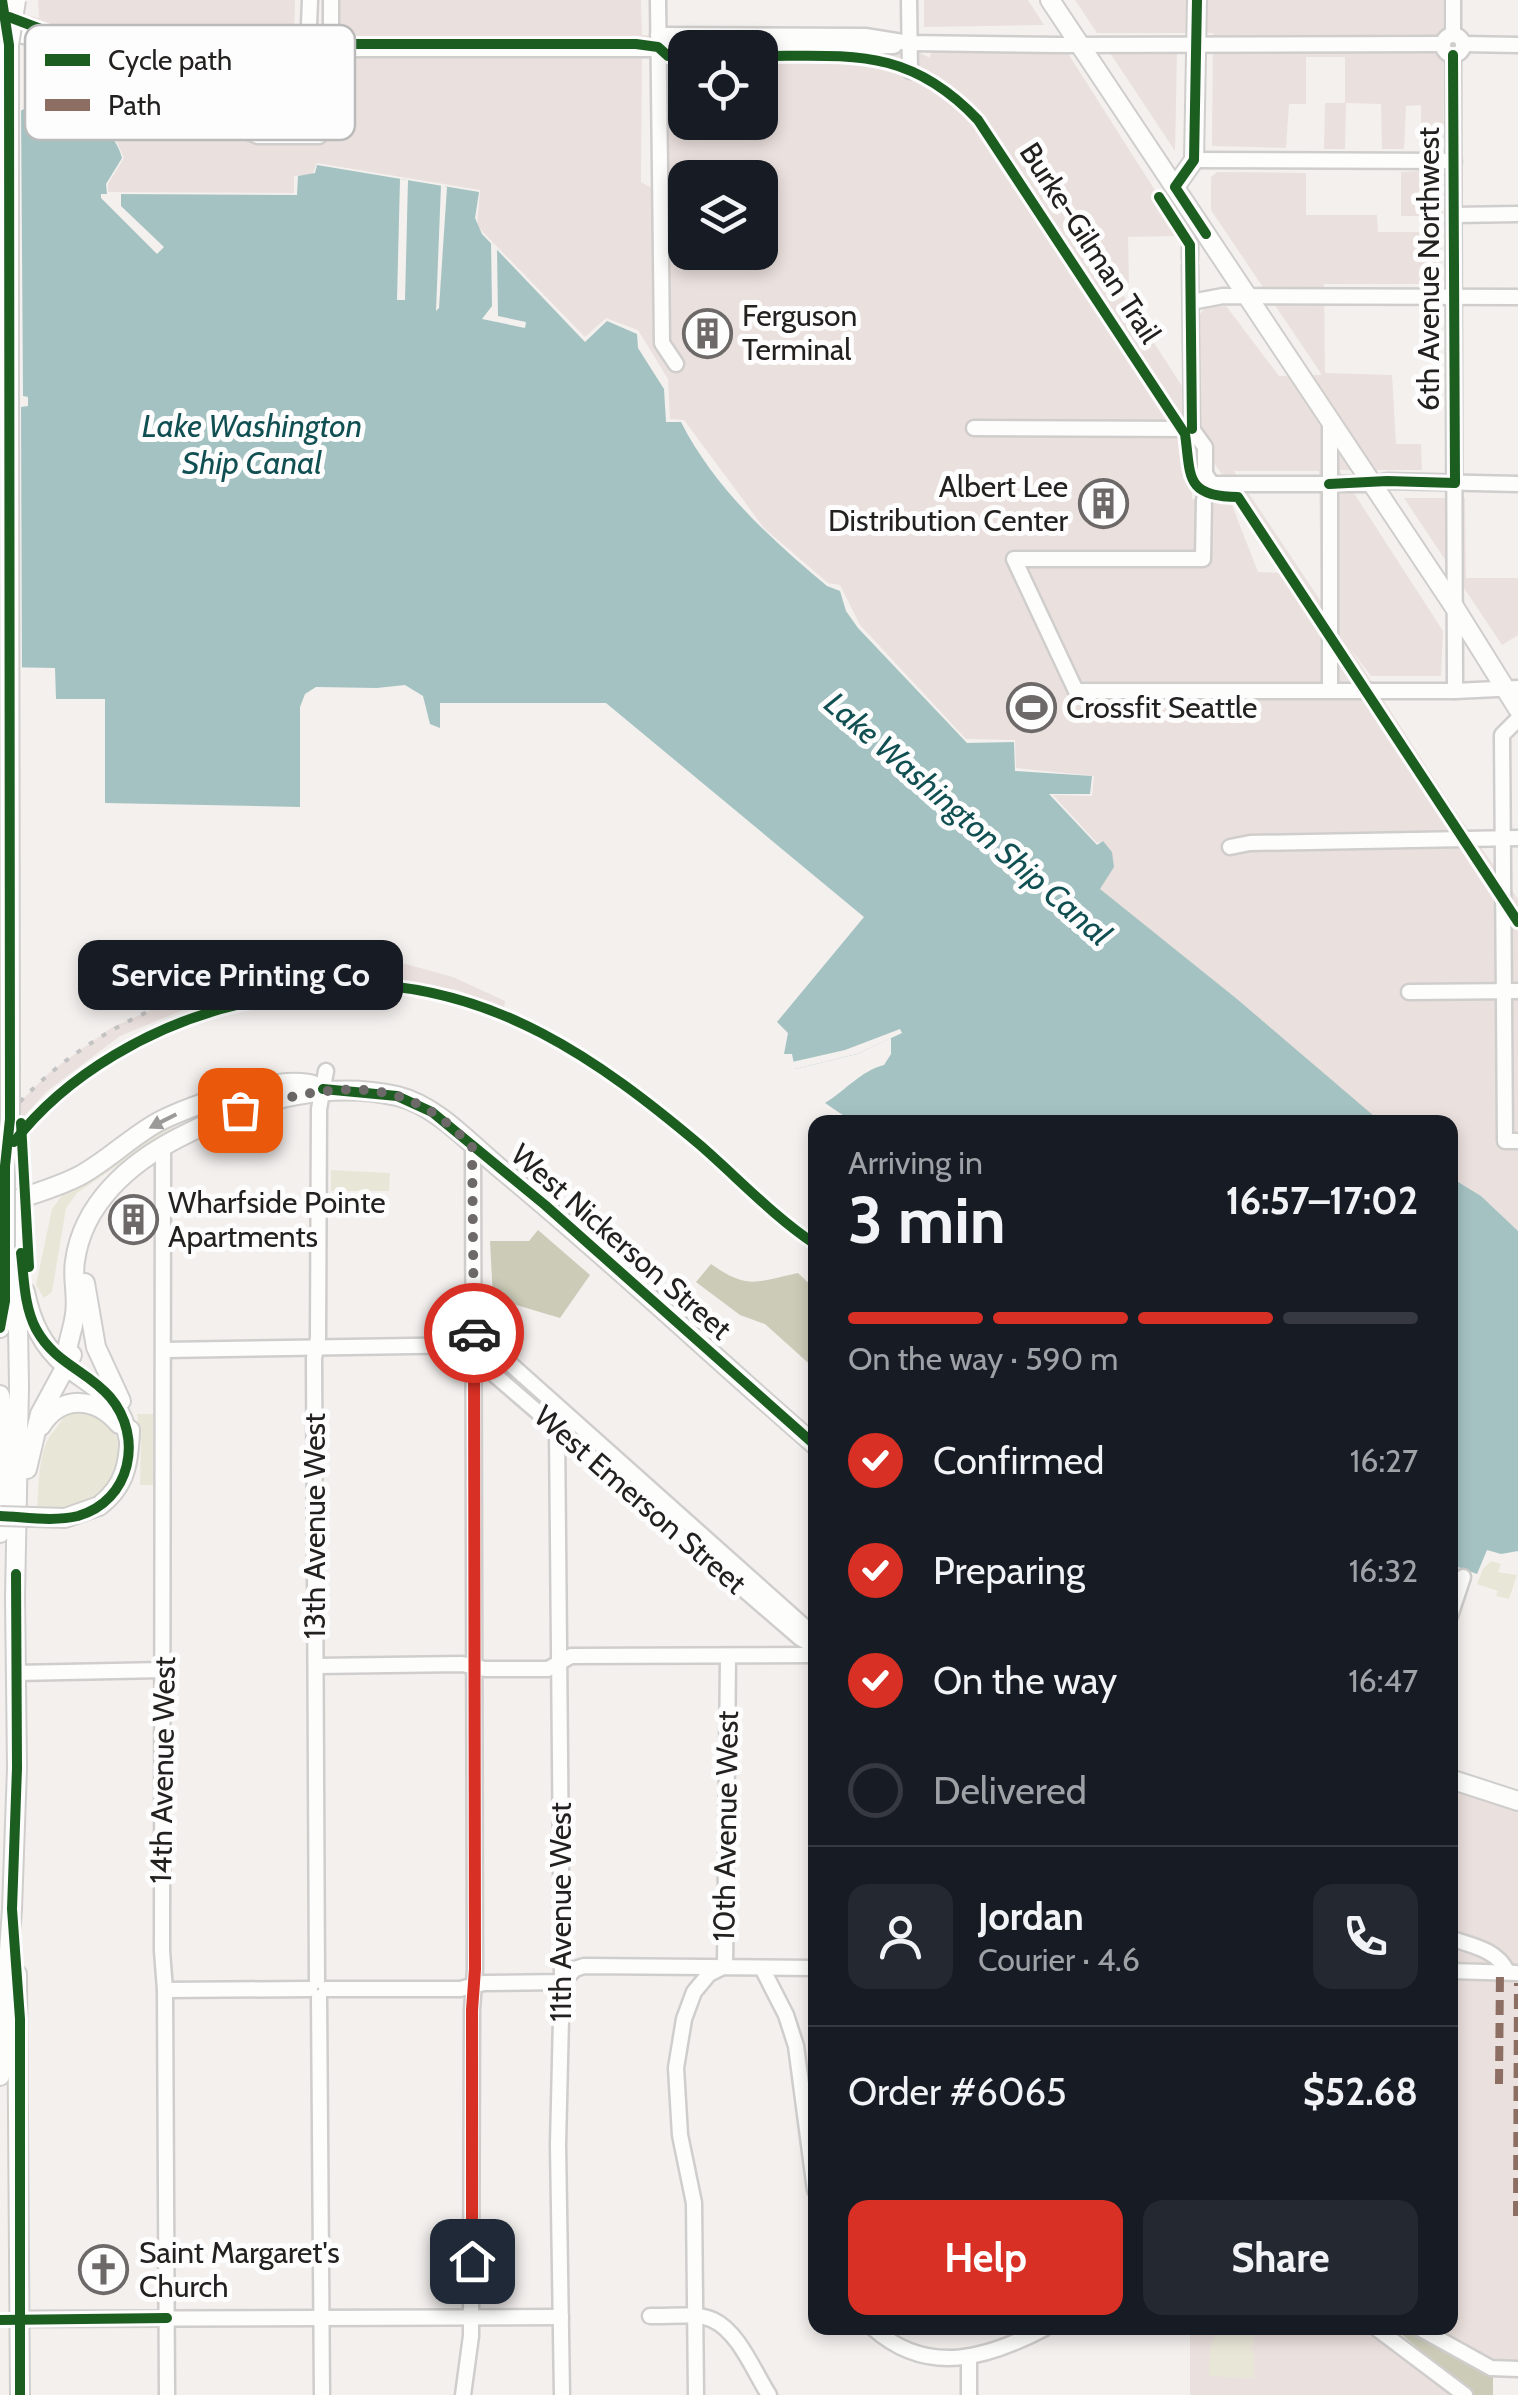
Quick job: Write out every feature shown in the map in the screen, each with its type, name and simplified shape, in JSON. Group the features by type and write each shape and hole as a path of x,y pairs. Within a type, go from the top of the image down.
{"main road":[{"path":"0,2076 17,1768 19,1386 15,1267 5,1166 10,1119 10,333 4,38 9,0"},
{"path":"1050,0 1370,484 1512,688 1518,709"},
{"path":"1174,187 1194,160 1197,0"},
{"path":"8,1207 80,1175 156,1124 202,1104 284,1084 324,1080"},
{"name":"West Nickerson Street","path":"80,1284 83,1235 93,1211 114,1183 163,1146 240,1110 324,1080 419,1104 545,1205 808,1440"},
{"path":"10,1119 16,1165 8,1207 15,1267 28,1306 40,1335 66,1365 111,1399 129,1441"},
{"path":"0,1328 15,1267"},
{"path":"28,1306 41,1324 56,1326 68,1315 80,1284"},
{"path":"16,1574 32,1440 46,1402 81,1333 80,1284"},
{"path":"0,1516 65,1518 100,1506 116,1491 124,1476 129,1423 101,1362 80,1284"},
{"path":"0,1534 6,1437 5,1301"},
{"path":"0,1395 6,1437"},
{"path":"32,1440 53,1411 81,1402 106,1411 129,1441"},
{"path":"1458,1782 1518,1801"},
{"path":"12,1909 20,2019 11,2319 20,2395"}],"street":[{"path":"310,0 315,25"},
{"path":"325,25 331,0"},
{"path":"658,0 662,343 676,364"},
{"path":"909,0 910,71"},
{"name":"6th Avenue Northwest","path":"1453,0 1455,691"},
{"path":"355,48 864,36 909,43 1518,45"},
{"path":"658,41 668,44"},
{"path":"778,49 883,48 909,43"},
{"path":"1194,160 1454,161"},
{"path":"1454,214 1518,214"},
{"path":"1190,257 1192,429 1204,448 1205,474 1212,484"},
{"path":"1190,302 1214,296 1247,295 1518,297"},
{"path":"1330,422 1330,690"},
{"path":"974,428 1192,429"},
{"path":"1212,484 1518,484"},
{"path":"1212,484 1204,500 1203,559 1014,559 1076,691 1512,688"},
{"path":"1512,1141 1511,838 1502,735 1518,719"},
{"path":"1230,847 1511,838"},
{"path":"1409,992 1511,991"},
{"name":"13th Avenue West","path":"322,2395 316,1348 319,1109 324,1080"},
{"name":"14th Avenue West","path":"163,1146 162,1950 167,2395"},
{"path":"463,2395 472,2318 472,1146"},
{"path":"165,1350 474,1345"},
{"name":"West Emerson Street","path":"474,1345 489,1370 808,1641"},
{"name":"West Emerson Street","path":"474,1345 498,1353 808,1630"},
{"name":"11th Avenue West","path":"558,1428 562,2395"},
{"path":"1458,1592 1463,1577"},
{"path":"316,1666 462,1664 548,1669 571,1656 808,1655"},
{"name":"10th Avenue West","path":"696,2395 694,2203 680,2135 676,2068 684,2019 694,1992 709,1974 725,1966 728,1657"},
{"path":"16,1673 163,1670"},
{"path":"1458,1941 1490,1952 1513,1972"},
{"path":"165,1990 460,1989 562,1982 584,1966 808,1968"},
{"path":"762,1968 786,2014 796,2046 808,2137"},
{"path":"1458,1971 1513,1972"},
{"path":"650,2316 713,2320 730,2332 769,2395"},
{"path":"11,2319 561,2317"},
{"path":"885,2335 927,2357 969,2359 1032,2335"},
{"path":"1385,2335 1465,2395"},
{"path":"1431,2335 1492,2368 1518,2370"},
{"path":"969,2359 969,2395"}],"shaded area":[{"path":"38,0 295,0 294,25 25,25 25,32 0,28 0,9 39,18"},
{"path":"339,0 641,0 642,35 668,37 668,46 642,46 641,182 668,197 668,270 778,270 778,160 669,160 669,140 778,140 778,60 863,59 916,79 959,107 983,135 1183,438 1183,479 1192,480 1192,499 1230,500 1258,572 1284,573 1482,871 1238,497 977,113 951,90 872,51 778,47 778,39 858,39 916,51 930,58 931,50 1067,52 1177,225 1178,236 1128,237 1129,283 1116,284 1200,414 1198,316 1206,307 1226,306 1279,376 1322,375 1211,210 1211,177 1217,172 1306,173 1306,215 1377,215 1378,232 1441,232 1441,284 1324,284 1325,373 1392,375 1396,444 1421,444 1422,470 1339,470 1443,631 1441,676 1371,676 1350,648 1455,811 1518,899 1518,1231 1481,1196 1458,1182 1458,1115 1366,1115 1243,1004 1099,889 1103,841 1097,843 1053,795 1092,796 1094,776 1016,768 1015,740 966,739 860,625 840,585 828,583 764,528 684,420 670,419 668,379 638,330 606,318 585,337 477,226 480,190 317,163 312,175 294,176 294,193 108,192 108,184 124,158 116,140 355,140 355,25 338,25","holes":["1234,471 1319,471 1321,600"]},
{"path":"924,0 1028,0 1044,25 924,27"},
{"path":"1075,0 1443,0 1443,216 1401,216 1401,172 1421,171 1421,105 1406,106 1404,149 1382,149 1381,104 1346,103 1345,149 1324,149 1325,103 1345,103 1345,57 1306,57 1306,104 1289,104 1286,148 1212,146 1213,33 1097,33"},
{"path":"1108,50 1177,50 1175,151 1134,89"},
{"path":"1404,498 1465,498 1466,578 1518,578 1518,635 1502,645"},
{"path":"353,960 402,963 453,977 505,1001 504,1008 457,990 371,975 279,983 188,1008 120,1036 46,1092 0,1143 0,1122 50,1072 111,1028 195,990 272,971"},
{"path":"246,1095 174,1127 77,1193 66,1208 52,1292 44,1298 36,1285 52,1209 69,1186 152,1131"},
{"path":"331,1170 390,1173 389,1191 331,1191"},
{"path":"487,1358 535,1390 640,1483 634,1489"},
{"path":"67,1409 89,1409 104,1418 117,1441 117,1468 103,1491 91,1500 65,1509 37,1509 43,1451"},
{"path":"137,1414 153,1414 153,1485 140,1485"},
{"path":"1491,1561 1501,1564 1498,1572 1517,1575 1509,1599 1477,1584"},
{"path":"1458,1782 1518,1801 1518,2369 1497,2370 1432,2335 1458,2335"},
{"path":"1190,2335 1385,2335 1465,2395 1190,2395"},
{"path":"1215,2335 1254,2335 1251,2350 1254,2378 1209,2376 1210,2350"}],"green space":[{"path":"538,1230 590,1275 560,1318 493,1298 490,1241 529,1241"},
{"path":"711,1264 734,1278 753,1282 798,1273 808,1282 808,1363 765,1324 740,1315 696,1282"},
{"path":"1402,2335 1420,2335 1493,2373 1493,2395 1474,2395"}],"water":[{"name":"Lake Washington Ship Canal","path":"24,109 25,140 114,140 122,158 106,184 107,194 297,195 298,176 315,173 317,165 479,192 475,218 482,234 585,342 607,321 637,334 638,348 664,389 666,422 681,422 710,469 746,512 827,586 840,591 846,611 858,628 967,743 1014,742 1015,771 1092,776 1090,794 1049,794 1097,845 1103,841 1112,852 1114,867 1100,889 1373,1115 843,1115 825,1103 861,1076 884,1065 891,1054 891,1038 857,1054 795,1069 792,1054 784,1054 788,1033 777,1022 864,917 606,703 440,703 440,728 430,724 423,696 405,685 316,687 305,694 300,707 300,807 105,803 105,699 56,699 55,668 0,667 0,123"},
{"path":"1458,1182 1481,1196 1518,1231 1518,1551 1501,1554 1487,1550 1477,1574 1458,1567"}],"pier":[{"path":"21,105 23,396 28,397 28,406 21,407 22,672 0,672 0,118"},
{"path":"400,179 408,180 405,300 397,300"},
{"path":"441,185 447,187 436,311"},
{"path":"101,194 121,194 121,206 164,247 157,254"},
{"path":"491,243 497,249 498,316 526,322 525,328 482,319 492,306"},
{"path":"900,1029 902,1033 857,1054 795,1069 792,1062 845,1050"}],"railway":[{"path":"0,1124 44,1079 119,1026 206,989 311,959"}],"marked path":[{"path":"1499,2084 1500,1971"},
{"path":"1517,2216 1518,1983"}],"cycle path":[{"path":"0,1328 5,1301 5,1166 10,1119 9,45 2,0"},
{"path":"1197,0 1194,160 1175,187 1206,234"},
{"path":"9,17 30,25"},
{"path":"355,44 636,44 658,47 668,56"},
{"path":"1329,484 1455,483 1453,55"},
{"name":"Burke-Gilman Trail","path":"778,56 851,57 903,68 953,96 978,120 1185,434 1194,481 1208,493 1238,497 1518,922"},
{"path":"1159,197 1190,245 1192,429"},
{"path":"14,1142 35,1117 86,1074 114,1055 175,1025 237,1005 345,985 407,988 454,998 499,1014 583,1057 662,1114 808,1239"},
{"path":"323,1089 397,1096 432,1112 545,1205 808,1439"},
{"path":"21,1123 29,1267"},
{"path":"0,1516 59,1519 96,1508 120,1482 129,1448 121,1413 110,1397 52,1351 36,1329 27,1301 21,1253"},
{"path":"16,1574 17,1768 12,1909 20,2019 20,2395"},
{"path":"0,2320 167,2318"}],"way so far":[{"path":"240,1110 323,1089 375,1092 419,1104 472,1146 474,1333"}],"place":[{"name":"Ferguson Terminal","path":"707,333"},
{"name":"Albert Lee Distribution Center","path":"1103,504"},
{"name":"Crossfit Seattle","path":"1031,708"},
{"name":"Service Printing Co","path":"240,1110"},
{"name":"Wharfside Pointe Apartments","path":"133,1220"},
{"name":"Saint Margaret's Church","path":"104,2270"}],"route":[{"path":"472,2261 474,1333"}]}
